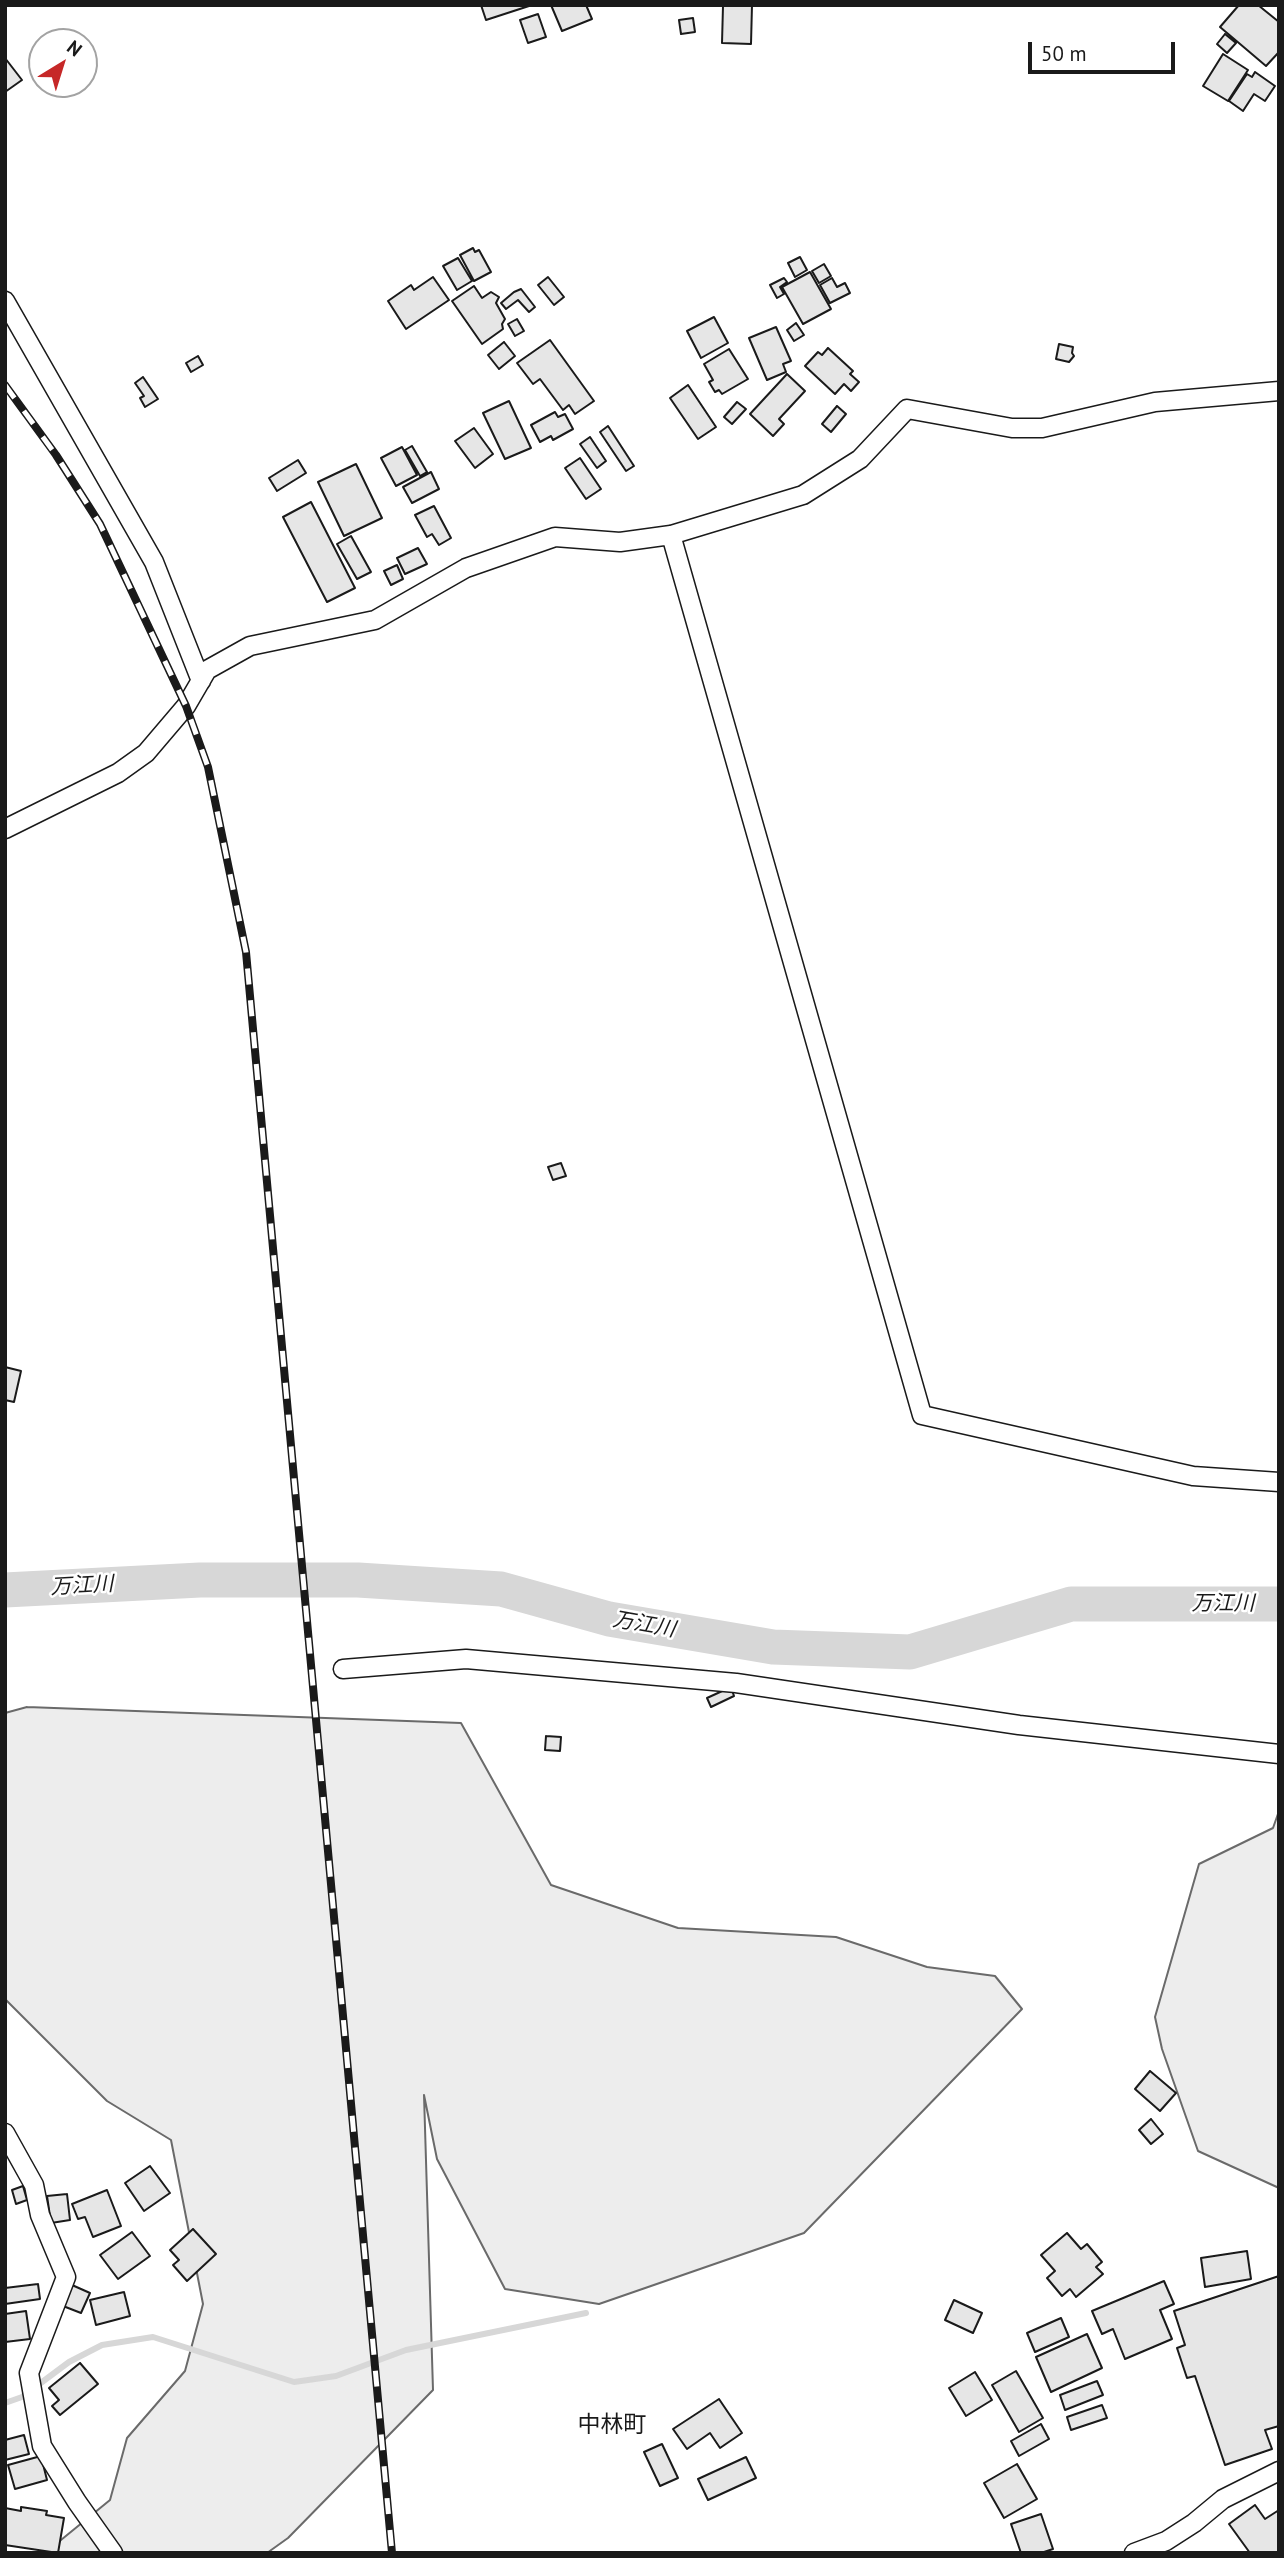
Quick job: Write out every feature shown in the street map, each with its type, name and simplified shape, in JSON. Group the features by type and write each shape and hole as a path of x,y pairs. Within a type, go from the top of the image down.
{"street":[{"path":"5,301 154,562 201,681"},
{"path":"5,829 118,774 146,753 175,721 207,670 250,646 375,620 466,568 555,537 621,542 671,536 803,495 860,459 907,409 1012,428 1042,428 1155,402 1279,391"},
{"path":"671,536 922,1415 1192,1476 1279,1482"},
{"path":"343,1669 467,1659 722,1682 1019,1725 1279,1754"},
{"path":"5,2133 34,2185 40,2215 66,2277 29,2373 42,2446 113,2553"},
{"path":"1134,2553 1166,2541 1194,2523 1223,2499 1279,2471"}],"shaded area":[{"path":"27,1707 461,1723 551,1885 678,1928 836,1937 927,1967 995,1976 1022,2009 804,2233 599,2304 505,2289 437,2159 424,2095 433,2390 288,2538 267,2553 45,2553 110,2500 127,2438 185,2371 203,2304 171,2140 107,2101 5,1999 5,1713"},
{"path":"1279,1811 1279,2188 1198,2151 1162,2049 1155,2017 1199,1864 1273,1828"}],"building":[{"path":"481,5 529,5 529,6 486,20"},
{"path":"551,5 586,5 592,19 562,31"},
{"path":"752,5 751,44 722,43 723,6"},
{"path":"1239,5 1258,5 1279,22 1279,52 1266,66 1220,27"},
{"path":"538,14 546,37 528,43 520,20"},
{"path":"693,18 695,32 681,34 679,20"},
{"path":"1225,34 1236,43 1227,53 1217,44"},
{"path":"1223,54 1248,70 1228,101 1203,86"},
{"path":"5,58 22,80 5,92"},
{"path":"1255,72 1275,86 1265,101 1254,94 1243,111 1229,101 1247,74 1252,77"},
{"path":"473,248 475,252 479,250 491,272 474,281 460,255"},
{"path":"800,257 807,270 795,277 788,263"},
{"path":"458,258 472,281 457,290 443,266"},
{"path":"824,264 831,276 819,283 812,271"},
{"path":"810,272 831,309 803,324 782,287"},
{"path":"433,277 449,300 406,329 388,301 411,285 414,290"},
{"path":"548,277 564,297 554,305 538,285"},
{"path":"784,278 787,282 780,287 784,294 777,298 770,285"},
{"path":"832,278 837,287 845,283 850,293 830,303 820,285"},
{"path":"474,286 482,298 491,292 499,297 496,303 505,319 503,329 482,344 452,301"},
{"path":"521,289 535,307 529,312 518,300 506,309 501,303"},
{"path":"714,317 728,343 701,358 687,331"},
{"path":"517,319 524,331 515,336 508,324"},
{"path":"796,323 804,335 794,341 787,330"},
{"path":"776,327 791,361 783,364 786,372 767,380 749,338"},
{"path":"550,340 594,401 575,414 569,405 563,410 540,379 533,384 517,363"},
{"path":"504,342 515,356 499,369 488,355"},
{"path":"1059,344 1073,347 1074,356 1069,362 1056,359"},
{"path":"828,348 853,371 850,374 859,382 851,391 844,384 835,394 805,366 818,352 822,355"},
{"path":"729,349 748,379 722,394 719,390 715,392 709,382 713,380 704,364"},
{"path":"198,356 203,365 191,372 186,363"},
{"path":"787,374 805,391 779,419 784,424 773,436 750,414"},
{"path":"143,377 158,399 145,407 140,398 144,396 135,383"},
{"path":"688,385 716,427 698,439 670,398"},
{"path":"509,401 531,448 505,459 483,413"},
{"path":"737,402 746,409 732,424 724,417"},
{"path":"837,406 846,414 831,432 822,424"},
{"path":"555,412 558,417 565,414 573,429 553,440 551,436 540,442 531,425"},
{"path":"608,426 634,466 626,471 600,432"},
{"path":"474,428 493,454 475,468 455,441"},
{"path":"590,437 606,461 597,468 580,444"},
{"path":"412,446 427,472 420,476 405,450"},
{"path":"402,447 417,475 396,486 381,458"},
{"path":"580,458 601,489 586,499 565,468"},
{"path":"298,460 306,473 277,491 269,478"},
{"path":"356,464 382,518 344,536 318,482"},
{"path":"431,472 439,489 412,503 403,487"},
{"path":"311,502 355,588 327,602 283,517"},
{"path":"434,506 451,538 439,545 432,534 427,537 415,515"},
{"path":"351,536 371,572 357,579 337,544"},
{"path":"418,548 427,564 405,574 397,558"},
{"path":"397,565 403,579 391,585 384,571"},
{"path":"561,1163 566,1176 553,1180 548,1167"},
{"path":"5,1367 21,1371 14,1402 5,1400"},
{"path":"731,1687 734,1696 711,1707 707,1698"},
{"path":"546,1736 561,1737 560,1751 545,1750"},
{"path":"1150,2071 1176,2093 1160,2111 1135,2089"},
{"path":"1151,2119 1163,2134 1151,2144 1139,2130"},
{"path":"150,2166 170,2193 144,2211 125,2183"},
{"path":"23,2186 27,2200 16,2204 12,2190"},
{"path":"107,2190 121,2226 93,2237 85,2217 78,2219 72,2204"},
{"path":"67,2194 70,2220 51,2223 47,2196"},
{"path":"193,2229 216,2254 187,2281 173,2265 179,2260 170,2250"},
{"path":"132,2232 150,2256 118,2279 100,2255"},
{"path":"1067,2233 1081,2249 1087,2244 1102,2262 1096,2267 1103,2274 1076,2297 1070,2289 1062,2296 1047,2278 1055,2271 1041,2255"},
{"path":"1247,2251 1251,2279 1205,2287 1201,2258"},
{"path":"1279,2276 1279,2426 1265,2430 1272,2449 1225,2465 1195,2376 1187,2378 1177,2348 1185,2345 1174,2311"},
{"path":"1164,2281 1174,2304 1160,2310 1172,2339 1125,2359 1113,2329 1102,2334 1092,2311"},
{"path":"38,2284 40,2299 5,2304 5,2288"},
{"path":"72,2285 90,2293 81,2313 63,2306"},
{"path":"124,2292 130,2316 96,2325 90,2300"},
{"path":"954,2300 982,2313 973,2333 945,2320"},
{"path":"26,2311 30,2339 5,2342 5,2314"},
{"path":"1061,2318 1069,2337 1035,2352 1027,2333"},
{"path":"1087,2334 1102,2368 1051,2392 1036,2357"},
{"path":"80,2363 98,2384 60,2415 52,2406 59,2400 49,2388"},
{"path":"1016,2371 1043,2418 1019,2432 992,2385"},
{"path":"975,2372 992,2400 966,2416 949,2388"},
{"path":"1097,2381 1103,2395 1065,2410 1060,2395"},
{"path":"719,2399 742,2433 720,2448 710,2433 687,2449 673,2429"},
{"path":"1102,2405 1107,2418 1071,2430 1067,2417"},
{"path":"1041,2424 1049,2439 1019,2456 1011,2441"},
{"path":"24,2435 29,2454 5,2460 5,2440"},
{"path":"662,2444 678,2478 660,2486 644,2452"},
{"path":"41,2456 47,2480 15,2489 8,2465"},
{"path":"746,2457 756,2478 708,2500 698,2479"},
{"path":"1017,2464 1037,2499 1004,2518 984,2483"},
{"path":"1255,2505 1265,2519 1279,2510 1279,2553 1250,2553 1229,2524"},
{"path":"21,2507 47,2511 46,2515 64,2518 58,2553 5,2545 5,2508 21,2511"},
{"path":"1041,2514 1053,2549 1041,2553 1021,2553 1011,2524"}],"waterway":[{"name":"万江川","path":"5,1590 200,1580 358,1580 501,1589 609,1619 773,1647 910,1652 1071,1604 1279,1604"},
{"path":"5,2403 22,2397 69,2362 102,2345 153,2337 294,2382 336,2376 406,2350 586,2313"}],"railway":[{"path":"5,385 56,455 100,524 186,706 208,767 246,952 392,2553"}],"district":[{"name":"中林町","path":"612,2425"}]}
